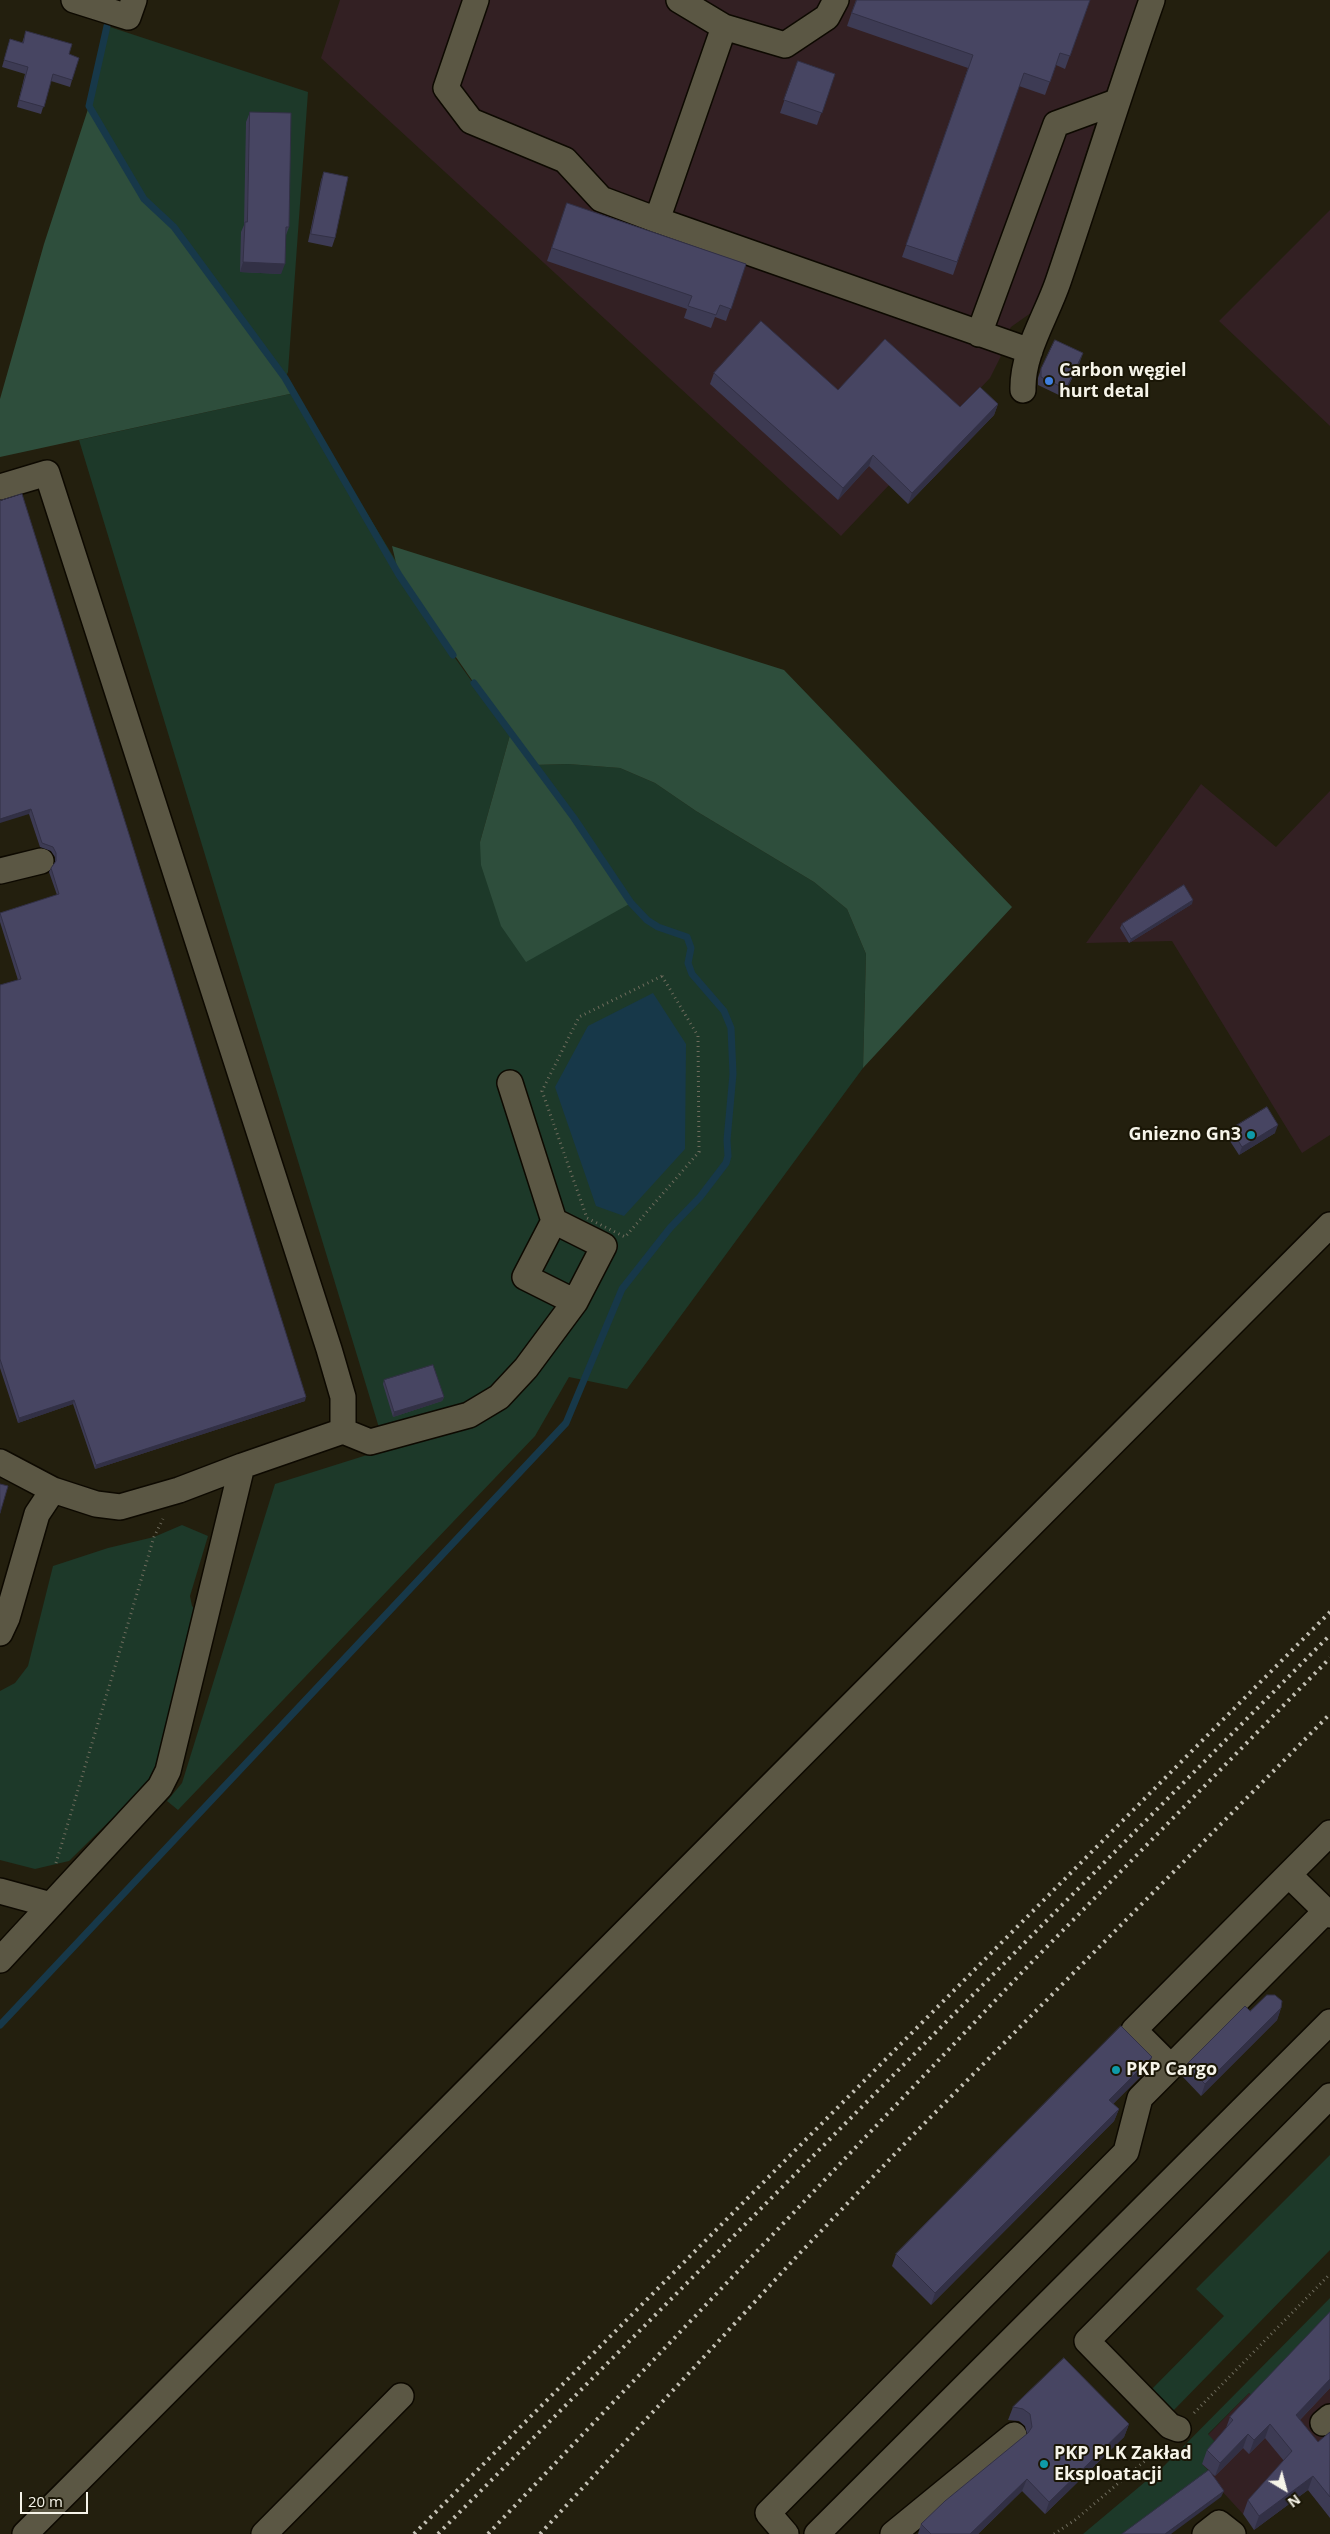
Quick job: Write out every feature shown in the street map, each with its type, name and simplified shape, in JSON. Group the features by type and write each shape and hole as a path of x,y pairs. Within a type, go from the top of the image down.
{"street":[{"path":"74,0 131,8"},
{"path":"476,0 446,88 471,121 565,160 601,199 1030,351"},
{"path":"679,0 724,27 785,45 827,17 836,0"},
{"path":"1023,390 1023,378 1030,351 1058,284 1116,102 1152,0"},
{"path":"657,220 724,27"},
{"path":"979,334 1056,124 1116,102"},
{"path":"0,487 47,473 329,1349 342,1397 343,1431"},
{"path":"0,872 41,861"},
{"path":"0,1462 53,1490 96,1504 120,1507 179,1490 343,1431 370,1442 469,1416 499,1397 526,1368 575,1302 604,1246 554,1220 510,1083"},
{"path":"554,1220 525,1277 575,1302"},
{"path":"25,2534 1330,1226"},
{"path":"0,1960 160,1788 168,1771 242,1466"},
{"path":"0,1633 7,1618 37,1514 53,1490"},
{"path":"1171,2067 1134,2030 1330,1833"},
{"path":"786,2534 768,2513 1126,2152 1140,2098 1328,1913 1289,1875"},
{"path":"0,1891 52,1905"},
{"path":"817,2534 1330,2022"},
{"path":"1178,2429 1170,2426 1087,2340 1330,2096"},
{"path":"264,2534 401,2396"},
{"path":"893,2534 1014,2435"},
{"path":"1205,2534 1218,2523 1234,2534"}],"path":[{"path":"662,976 698,1036 699,1152 625,1237 587,1218 542,1091 579,1017 662,976"},
{"path":"55,1864 154,1537 179,1490"},
{"path":"1054,2534 1075,2520 1142,2464 1330,2274"}],"shaded area":[{"path":"340,0 1138,0 1100,109 1035,310 1011,327 997,352 1001,356 990,378 841,536 321,58"},
{"path":"1330,210 1330,426 1219,321"},
{"path":"1201,784 1276,847 1330,791 1330,1135 1302,1153 1172,941 1086,943"},
{"path":"1330,2322 1330,2517 1304,2485 1243,2514 1208,2476 1211,2473 1202,2464 1217,2444 1208,2435 1249,2393 1256,2400"}],"green space":[{"path":"107,26 308,92 288,372 285,378 174,227 144,199 89,106"},
{"path":"89,106 144,199 174,227 294,393 0,457 0,399 44,244"},
{"path":"294,393 453,655 510,735 480,842 631,903 574,818 534,765 568,764 620,768 655,783 696,811 814,882 847,909 866,954 863,1068 627,1389 569,1377 535,1436 178,1810 167,1801 182,1783 275,1484 478,1420 509,1376 464,1406 380,1431 79,440"},
{"path":"392,546 784,670 1012,907 863,1068 866,954 847,909 814,882 696,811 655,783 620,768 568,764 534,765 574,818 631,903 526,962 501,926 481,865 480,842 510,735 399,575"},
{"path":"182,1525 208,1536 190,1596 192,1606 202,1616 152,1776 144,1787 69,1861 35,1869 0,1860 0,1691 15,1683 28,1666 53,1566 108,1548 154,1537"},
{"path":"1330,2155 1330,2250 1172,2412 1150,2391 1224,2316 1196,2289"},
{"path":"1330,2298 1330,2322 1256,2400 1249,2393 1208,2434 1217,2444 1202,2464 1211,2473 1129,2534 1083,2534 1164,2466"}],"water":[{"path":"653,993 686,1044 685,1149 624,1216 596,1206 555,1087 588,1026"}],"building":[{"path":"857,0 1090,0 1070,56 1060,53 1050,82 1024,73 957,262 906,245 973,55 852,13"},
{"path":"26,31 72,44 69,54 79,58 72,80 53,74 44,107 19,100 28,67 4,60 10,39 23,43"},
{"path":"798,61 835,74 822,113 784,100"},
{"path":"250,112 291,113 289,227 286,227 285,264 243,262 245,222 247,222"},
{"path":"324,172 348,177 335,238 311,234"},
{"path":"567,203 746,264 731,309 720,305 716,315 688,306 692,296 552,248"},
{"path":"761,321 838,390 885,339 960,407 980,387 998,404 912,493 873,455 843,488 714,373"},
{"path":"1055,340 1083,353 1066,389 1041,377 1041,369"},
{"path":"22,494 306,1397 96,1465 74,1400 19,1418 0,1359 0,985 21,979 0,913 59,894 51,868 56,861 56,853 53,847 42,843 31,809 0,819 0,501"},
{"path":"1184,885 1193,900 1131,939 1122,924"},
{"name":"Gniezno Gn3","path":"1267,1107 1278,1125 1242,1147 1231,1129"},
{"path":"433,1365 444,1397 394,1412 384,1380"},
{"path":"0,1484 8,1486 0,1513"},
{"path":"1267,1995 1275,1995 1282,2001 1281,2008 1205,2084 1186,2065 1245,2006 1250,2011"},
{"path":"1121,2026 1152,2057 1109,2100 1119,2109 935,2293 896,2254"},
{"path":"1330,2312 1330,2379 1296,2415 1318,2442 1330,2432 1330,2497 1313,2476 1259,2516 1248,2500 1292,2451 1270,2424 1254,2440 1248,2434 1220,2463 1207,2450 1233,2420 1230,2417"},
{"name":"PKP PLK Zakład Eksploatacji","path":"1064,2358 1129,2424 1049,2502 1027,2479 970,2534 931,2534 921,2524 945,2501 1028,2433 1032,2427 1030,2414 1023,2409 1013,2407"},
{"path":"1209,2470 1224,2491 1165,2534 1122,2534"}],"waterway":[{"path":"107,26 89,106 144,199 174,227 285,378 399,575 453,655"},
{"path":"0,2025 566,1423 622,1289 670,1228 700,1197 726,1163 733,1074 731,1028 724,1011 692,974 688,963 691,948 687,937 658,927 647,920 631,903 574,818 474,683"}],"railway":[{"path":"414,2534 1330,1612"},
{"path":"438,2534 1330,1635"},
{"path":"488,2534 1030,1964 1330,1658"},
{"path":"540,2534 800,2253 913,2135 1330,1714"}],"place":[{"name":"Carbon węgiel hurt detal","path":"1049,381"},
{"name":"Gniezno Gn3","path":"1251,1135"},
{"name":"PKP Cargo","path":"1116,2070"},
{"name":"PKP PLK Zakład Eksploatacji","path":"1044,2464"}]}
